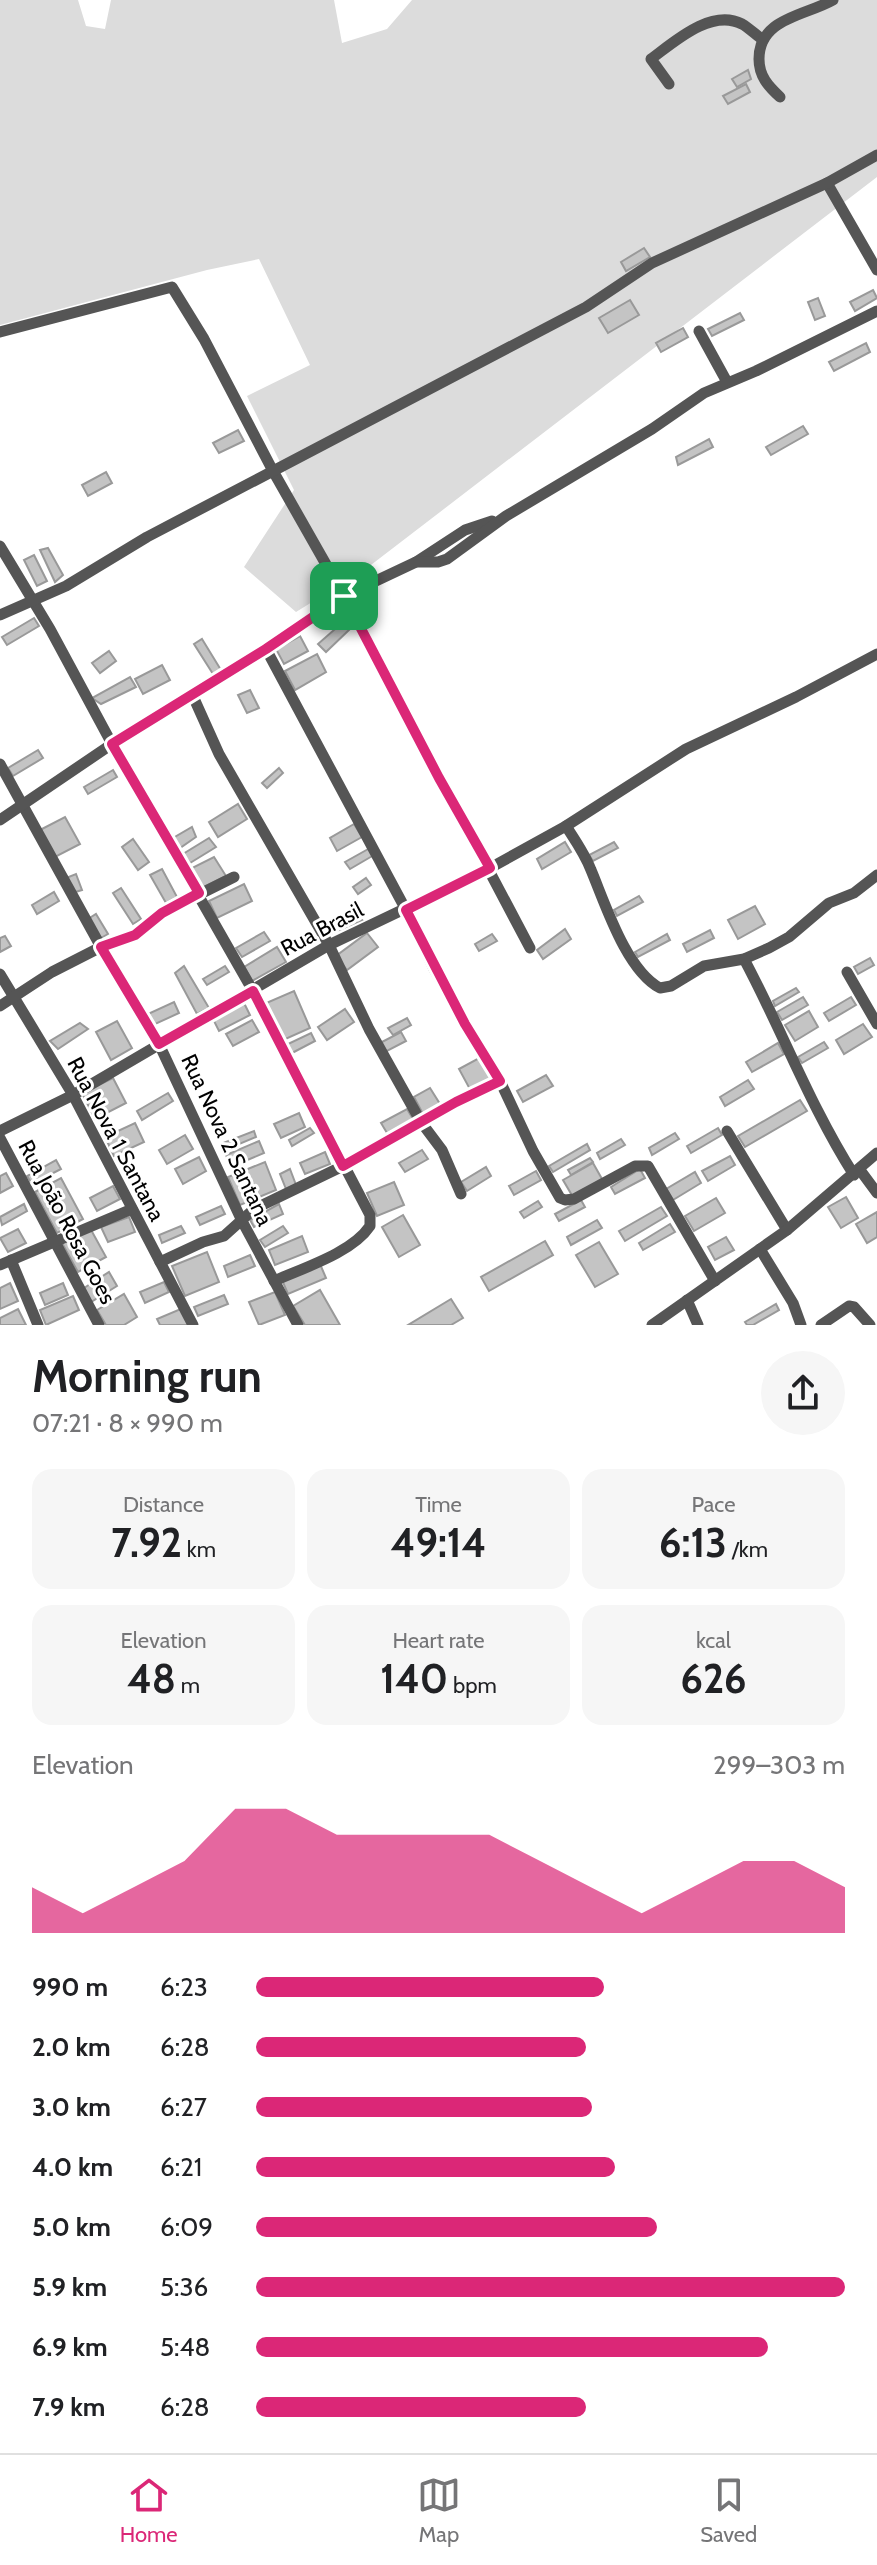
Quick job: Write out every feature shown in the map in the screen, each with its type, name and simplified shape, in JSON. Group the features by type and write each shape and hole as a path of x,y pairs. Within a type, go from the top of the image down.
{"street":[{"path":"780,97 760,74 759,57 763,40 773,27 783,21 833,0"},
{"path":"669,84 651,59 710,21 740,23 763,40"},
{"path":"0,615 66,586 147,537 586,307 652,263 827,183 877,155"},
{"path":"827,183 877,270"},
{"path":"0,332 172,287 204,339 273,471 344,596 530,948"},
{"path":"0,820 112,744 266,649 344,596 416,562 447,559 506,516 652,429 704,393 877,311"},
{"path":"699,331 727,382"},
{"path":"0,546 199,893 372,1221 367,1231 334,1254 274,1281"},
{"path":"266,649 458,1013 500,1081 533,1151 560,1198 574,1199 635,1166 648,1166 715,1281"},
{"name":"Rua Brasil","path":"0,1131 73,1095 329,945 490,868 566,826 686,749 796,697 877,654"},
{"path":"192,694 219,754 329,945 369,1029 421,1122 442,1150 461,1194"},
{"name":"Rua Nova 2 Santana","path":"0,764 101,947 159,1044 242,1221 298,1325"},
{"path":"566,826 585,856 604,904 628,951 656,986 671,986 704,966 744,959 789,937 829,903 854,893 877,875"},
{"path":"0,1006 52,972 101,947 135,935 162,913 234,877"},
{"path":"744,959 772,1010 800,1075 857,1172 877,1193"},
{"path":"847,972 877,1024"},
{"name":"Rua Nova 1 Santana","path":"0,974 73,1095 193,1325"},
{"path":"160,1262 224,1236 254,1209 343,1166 500,1081"},
{"path":"727,1131 787,1230"},
{"name":"Rua João Rosa Goes","path":"0,1138 99,1325"},
{"path":"652,1325 787,1230 877,1153"},
{"path":"38,1325 6,1262 132,1209"},
{"path":"760,1249 793,1303 801,1325"},
{"path":"687,1300 698,1325"},
{"path":"821,1325 849,1306 854,1307 870,1325"}],"shaded area":[{"path":"0,0 78,0 86,26 105,29 111,0 334,0 342,43 387,29 412,0 877,0 877,177 367,568 296,612 244,567 294,490 247,396 310,365 259,259 0,325"}],"building":[{"path":"748,70 751,79 737,87 732,79"},
{"path":"746,84 750,92 728,104 723,96"},
{"path":"644,248 650,257 626,271 621,262"},
{"path":"873,290 877,298 855,311 850,302"},
{"path":"818,298 825,316 815,320 808,302"},
{"path":"630,300 639,315 608,333 599,318"},
{"path":"740,313 744,320 712,336 708,329"},
{"path":"683,328 688,337 661,352 656,343"},
{"path":"866,343 870,352 834,371 829,362"},
{"path":"803,426 808,434 771,455 766,447"},
{"path":"238,430 244,441 219,453 213,443"},
{"path":"709,439 713,447 678,465 676,457"},
{"path":"106,472 112,483 88,496 82,485"},
{"path":"48,548 63,575 55,582 40,550"},
{"path":"34,555 47,581 37,586 24,560"},
{"path":"34,618 39,626 7,645 2,637"},
{"path":"343,622 350,629 326,652 318,644"},
{"path":"300,636 308,651 284,664 276,649"},
{"path":"202,639 221,670 213,674 194,644"},
{"path":"109,651 116,661 100,673 92,663"},
{"path":"317,654 326,672 295,690 285,671"},
{"path":"162,665 170,680 143,694 135,679"},
{"path":"130,677 136,687 101,704 92,698"},
{"path":"250,690 259,708 247,713 238,695"},
{"path":"38,750 43,758 13,776 8,768"},
{"path":"279,768 283,773 267,788 262,783"},
{"path":"113,770 117,777 88,794 84,787"},
{"path":"238,804 247,819 218,837 209,822"},
{"path":"65,817 80,844 55,857 40,830"},
{"path":"354,824 362,837 337,851 330,838"},
{"path":"192,827 196,837 180,848 173,838"},
{"path":"209,838 216,847 190,863 183,854"},
{"path":"133,839 149,862 138,870 122,847"},
{"path":"565,842 571,852 542,869 537,859"},
{"path":"614,842 618,848 593,861 589,855"},
{"path":"370,848 374,855 350,869 345,862"},
{"path":"214,857 226,876 204,887 190,869"},
{"path":"162,869 177,897 166,903 150,875"},
{"path":"76,874 82,890 72,893 66,878"},
{"path":"366,878 371,885 358,894 353,887"},
{"path":"244,884 252,901 217,918 209,901"},
{"path":"121,888 141,919 133,924 113,893"},
{"path":"54,892 59,901 37,914 32,905"},
{"path":"639,896 643,902 617,916 614,910"},
{"path":"755,906 765,924 738,939 728,920"},
{"path":"355,913 362,920 328,935 323,929"},
{"path":"96,914 108,934 99,939 88,919"},
{"path":"565,929 571,939 543,959 537,950"},
{"path":"710,930 714,938 687,952 683,944"},
{"path":"264,932 270,941 242,957 236,948"},
{"path":"367,933 378,947 347,970 336,956"},
{"path":"492,934 497,941 479,951 475,944"},
{"path":"667,934 670,940 638,957 635,952"},
{"path":"5,936 11,946 0,952 0,938"},
{"path":"277,947 286,962 252,981 244,967"},
{"path":"870,958 874,965 858,974 854,967"},
{"path":"184,966 209,1008 197,1014 175,973"},
{"path":"225,966 229,972 207,985 203,979"},
{"path":"796,988 799,992 775,1006 773,1001"},
{"path":"294,991 310,1028 281,1041 264,1004"},
{"path":"803,997 808,1005 782,1020 777,1012"},
{"path":"851,997 856,1005 829,1021 824,1013"},
{"path":"174,1002 179,1013 153,1025 148,1014"},
{"path":"244,1003 250,1015 219,1031 213,1019"},
{"path":"345,1009 354,1022 327,1040 318,1027"},
{"path":"809,1011 818,1027 795,1041 785,1025"},
{"path":"407,1018 411,1025 393,1035 388,1028"},
{"path":"252,1020 259,1032 233,1046 226,1034"},
{"path":"117,1021 132,1048 111,1060 96,1032"},
{"path":"80,1023 88,1029 58,1049 50,1041"},
{"path":"863,1024 872,1037 844,1054 836,1040"},
{"path":"401,1032 406,1041 385,1052 380,1043"},
{"path":"311,1033 315,1041 292,1053 288,1044"},
{"path":"824,1042 828,1048 802,1063 798,1057"},
{"path":"778,1043 784,1054 752,1072 746,1062"},
{"path":"481,1057 494,1081 472,1093 459,1069"},
{"path":"546,1075 553,1086 523,1102 517,1091"},
{"path":"113,1078 126,1103 95,1119 82,1093"},
{"path":"748,1080 754,1089 725,1106 720,1097"},
{"path":"430,1088 440,1104 423,1114 414,1097"},
{"path":"168,1093 173,1101 142,1120 137,1111"},
{"path":"800,1100 807,1111 745,1147 738,1136"},
{"path":"407,1109 413,1119 387,1133 381,1123"},
{"path":"299,1113 305,1127 281,1138 274,1124"},
{"path":"135,1123 144,1142 114,1156 105,1137"},
{"path":"310,1128 314,1133 292,1146 289,1140"},
{"path":"718,1128 722,1135 691,1153 687,1146"},
{"path":"254,1131 256,1137 225,1150 223,1143"},
{"path":"675,1133 679,1139 652,1155 649,1148"},
{"path":"185,1135 193,1149 167,1164 159,1150"},
{"path":"621,1139 625,1145 600,1159 597,1153"},
{"path":"259,1141 264,1153 231,1167 226,1155"},
{"path":"587,1144 590,1150 553,1172 549,1166"},
{"path":"422,1150 428,1159 405,1172 399,1163"},
{"path":"325,1152 330,1164 305,1174 300,1163"},
{"path":"730,1156 735,1165 708,1181 702,1171"},
{"path":"199,1157 206,1171 183,1184 175,1169"},
{"path":"590,1158 593,1162 571,1175 568,1170"},
{"path":"56,1160 61,1169 32,1184 27,1176"},
{"path":"265,1162 276,1190 240,1205 228,1177"},
{"path":"593,1163 602,1179 573,1197 563,1180"},
{"path":"486,1167 491,1176 467,1191 461,1182"},
{"path":"290,1169 296,1185 286,1189 280,1174"},
{"path":"640,1169 645,1178 615,1194 611,1187"},
{"path":"536,1171 541,1180 514,1195 509,1186"},
{"path":"695,1172 701,1183 673,1200 666,1189"},
{"path":"6,1173 13,1186 0,1193 0,1176"},
{"path":"61,1178 83,1219 57,1233 35,1192"},
{"path":"394,1182 404,1205 377,1216 367,1193"},
{"path":"113,1186 120,1199 97,1211 90,1198"},
{"path":"846,1197 858,1218 841,1228 828,1207"},
{"path":"716,1198 725,1213 694,1231 685,1216"},
{"path":"581,1200 585,1207 559,1221 555,1214"},
{"path":"538,1201 542,1207 524,1218 520,1212"},
{"path":"24,1204 27,1211 2,1225 0,1217"},
{"path":"279,1204 283,1214 254,1227 250,1220"},
{"path":"221,1206 225,1214 200,1225 196,1217"},
{"path":"661,1207 667,1216 625,1241 619,1231"},
{"path":"877,1212 877,1237 867,1243 856,1224"},
{"path":"403,1215 420,1245 399,1257 382,1227"},
{"path":"129,1217 135,1232 108,1242 101,1227"},
{"path":"597,1220 602,1228 571,1245 567,1237"},
{"path":"670,1224 675,1232 643,1250 639,1243"},
{"path":"181,1226 185,1233 162,1243 159,1235"},
{"path":"283,1226 288,1233 265,1247 260,1240"},
{"path":"90,1228 106,1257 78,1272 62,1243"},
{"path":"18,1229 26,1243 8,1252 0,1238"},
{"path":"302,1236 308,1252 275,1265 269,1250"},
{"path":"726,1237 734,1250 715,1260 708,1247"},
{"path":"545,1241 553,1255 489,1291 481,1277"},
{"path":"599,1242 618,1274 595,1287 576,1255"},
{"path":"207,1252 219,1282 185,1296 172,1266"},
{"path":"250,1255 255,1266 228,1277 224,1266"},
{"path":"320,1264 326,1278 288,1294 282,1280"},
{"path":"109,1272 117,1286 91,1302 84,1288"},
{"path":"164,1282 169,1292 145,1303 140,1292"},
{"path":"10,1283 18,1301 0,1309 0,1288"},
{"path":"63,1283 68,1295 45,1305 40,1293"},
{"path":"320,1290 340,1325 305,1325 293,1306"},
{"path":"275,1292 285,1315 259,1325 249,1302"},
{"path":"124,1294 137,1317 124,1325 106,1325 97,1310"},
{"path":"224,1295 228,1304 198,1316 194,1307"},
{"path":"73,1296 79,1310 46,1325 40,1310"},
{"path":"451,1299 463,1318 451,1325 408,1325"},
{"path":"776,1304 779,1310 753,1325 745,1322"},
{"path":"183,1308 190,1325 160,1325 157,1319"},
{"path":"18,1309 26,1325 0,1325 0,1318"}],"route":[{"path":"344,596 490,868 406,910 433,967 500,1081 456,1102 343,1166 253,991 159,1044 101,947 135,935 162,913 199,893 112,744 266,649 344,596"}]}
